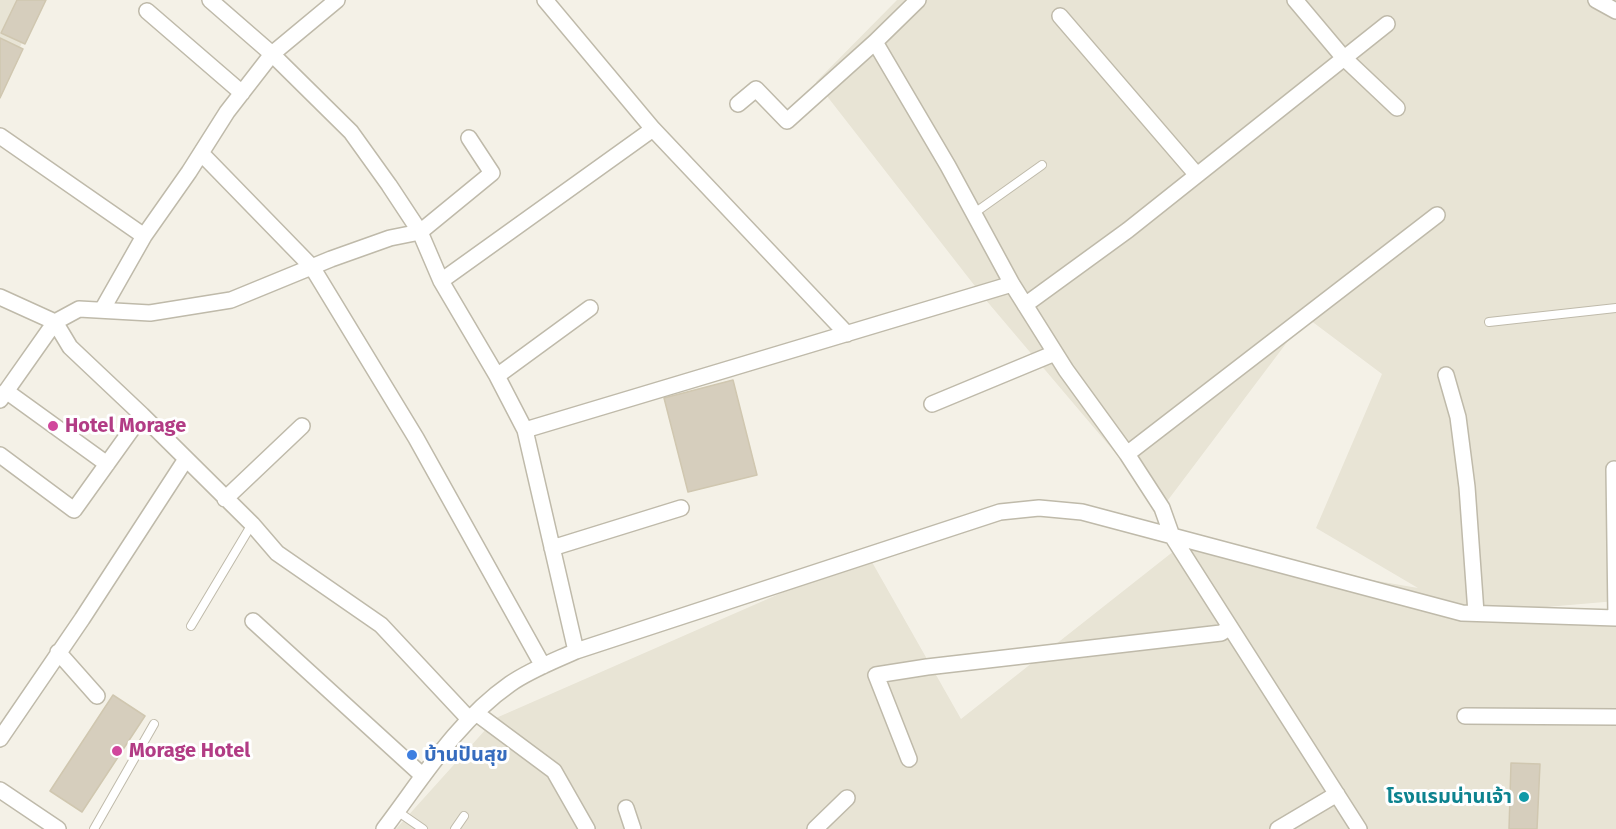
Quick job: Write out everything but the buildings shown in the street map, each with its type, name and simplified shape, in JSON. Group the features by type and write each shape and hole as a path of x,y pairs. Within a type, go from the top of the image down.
{"street":[{"path":"210,0 272,54 351,132 420,232 441,281 497,376 525,430 576,651"},
{"path":"102,310 144,236 242,93 272,54 337,0"},
{"path":"545,0 653,129 847,334"},
{"path":"738,104 756,89 787,121 918,0"},
{"path":"1295,0 1343,57 1397,108"},
{"path":"1596,0 1616,11"},
{"path":"147,11 242,93"},
{"path":"1060,16 1196,174"},
{"path":"1025,305 1128,230 1387,24"},
{"path":"875,42 948,166 1012,284 1055,353 1127,454 1162,508 1172,536 1359,829"},
{"path":"441,281 653,129"},
{"path":"0,136 144,236"},
{"path":"107,464 3,396 55,321 79,309 150,313 231,300 390,238 420,232 492,173 469,138"},
{"path":"201,153 312,267 416,438 543,666"},
{"path":"1127,454 1437,215"},
{"path":"525,430 1012,284"},
{"path":"0,297 55,321 70,347 252,524 277,553 381,625 472,716 554,771 587,829"},
{"path":"497,376 590,308"},
{"path":"932,404 1055,353"},
{"path":"1446,375 1459,429 1467,488 1476,613"},
{"path":"0,455 74,510 142,415"},
{"path":"225,498 302,426"},
{"path":"0,739 82,619 186,459"},
{"path":"384,829 472,716 511,684 543,666 576,651 1000,512 1039,508 1082,512 1462,613 1616,618 1614,469"},
{"path":"552,548 681,508"},
{"path":"253,621 423,776"},
{"path":"909,759 876,675 1221,633 1229,628"},
{"path":"58,652 97,696"},
{"path":"1465,717 1616,717"},
{"path":"0,790 58,829"},
{"path":"1278,829 1336,794"},
{"path":"815,829 847,798"},
{"path":"626,808 633,829"}],"lane":[{"path":"973,214 1042,165"},
{"path":"1489,322 1616,308"},
{"path":"191,626 252,524"},
{"path":"94,829 154,724"},
{"path":"397,811 423,829"},
{"path":"455,829 464,816"}],"shaded area":[{"path":"0,0 41,0 0,92"},
{"path":"897,0 1616,0 1616,601 1535,608 1616,622 1616,829 396,829 496,718 868,555 961,719 1179,547 1418,588 1316,528 1382,374 1306,317 1162,508 985,299 816,82"}],"place":[{"name":"Hotel Morage","path":"53,426"},
{"name":"Morage Hotel","path":"117,751"},
{"name":"บ้านปันสุข","path":"412,755"},
{"name":"โรงแรมน่านเจ้า","path":"1524,797"}]}
